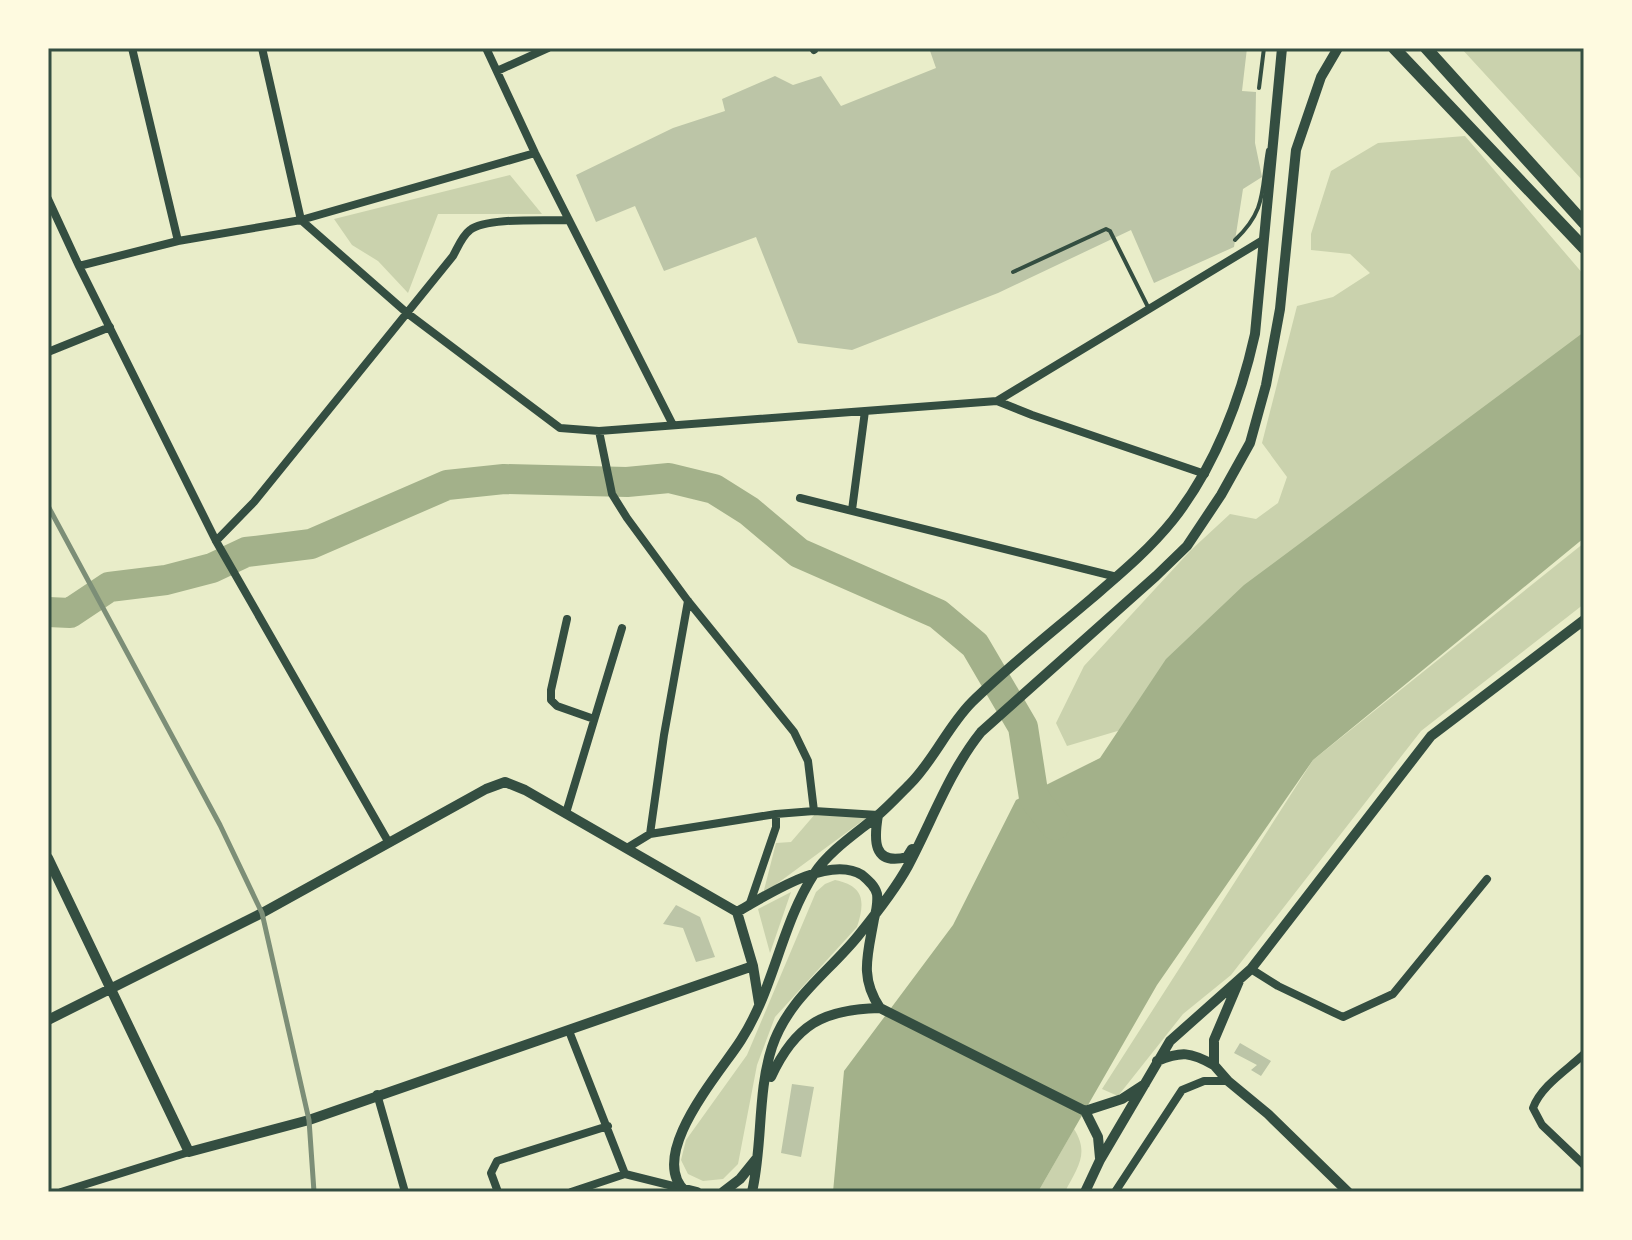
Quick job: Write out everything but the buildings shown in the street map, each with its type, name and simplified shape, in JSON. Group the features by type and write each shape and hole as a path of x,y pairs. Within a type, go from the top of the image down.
{"main road":[{"path":"1394,48 1584,248"},
{"path":"1426,48 1584,223"}],"street":[{"path":"132,48 178,241"},
{"path":"262,48 301,220 407,313 560,428 599,431 997,401 1205,474"},
{"path":"486,48 535,153 673,425"},
{"path":"497,71 548,48"},
{"path":"737,912 814,873 878,815 914,780 969,705 1012,664 1145,552 1174,519 1205,474 1229,424 1245,379 1255,334 1282,48"},
{"path":"752,1192 758,1125 772,1047 790,1011 817,977 857,937 905,870 960,758 981,732 1187,546 1250,443 1266,385 1280,309 1296,150 1321,77 1338,48"},
{"path":"79,266 178,241 301,220 535,153"},
{"path":"48,199 216,541 225,551 389,843"},
{"path":"216,541 254,502 453,256 461,239 472,228 486,223 569,220"},
{"path":"997,401 1263,240"},
{"path":"48,352 110,327"},
{"path":"852,510 865,411"},
{"path":"599,431 612,494 688,601 794,732 808,761 814,811"},
{"path":"800,498 1117,577"},
{"path":"650,834 668,708 688,601"},
{"path":"567,619 551,700 557,706 594,719"},
{"path":"1085,1192 1100,1160 1170,1041 1251,969 1431,736 1584,620"},
{"path":"566,813 622,628"},
{"path":"48,1020 262,913 486,789 505,782 525,790 737,912 753,966 759,1006"},
{"path":"627,848 650,834 776,814 814,811 878,815"},
{"path":"749,906 776,827 776,814"},
{"path":"878,815 875,842 885,857 897,860 907,857 928,826"},
{"path":"48,858 189,1152"},
{"path":"814,873 842,868 856,871 869,880 877,894 866,968 868,991 882,1009"},
{"path":"684,1190 673,1168 678,1138 753,1022 796,910 814,873"},
{"path":"1251,969 1278,986 1343,1017 1393,994 1487,879"},
{"path":"61,1192 189,1152 309,1120 753,966"},
{"path":"1214,1065 1214,1040 1241,977"},
{"path":"764,1092 783,1051 806,1026 830,1014 856,1008 882,1009 1082,1110 1098,1137 1100,1160"},
{"path":"569,1031 625,1174"},
{"path":"1157,1061 1179,1052 1198,1056 1214,1065 1348,1192"},
{"path":"1584,1054 1536,1099 1533,1108 1542,1125 1584,1165"},
{"path":"1115,1192 1182,1090 1204,1081 1228,1081"},
{"path":"1082,1110 1122,1099 1146,1083"},
{"path":"377,1094 405,1192"},
{"path":"498,1192 491,1173 497,1161 608,1126"},
{"path":"723,1192 740,1179 757,1158"},
{"path":"571,1192 625,1174 697,1192"}],"lane":[{"path":"1259,88 1264,48"},
{"path":"1235,240 1259,212 1267,152 1270,138 1275,134"},
{"path":"1013,272 1106,229 1110,231 1149,309"}],"shaded area":[{"path":"1461,48 1584,48 1584,182"},
{"path":"1465,136 1584,275 1584,350 1131,727 1067,746 1056,723 1084,666 1190,551 1230,514 1256,519 1278,503 1287,477 1262,443 1297,306 1333,297 1370,273 1350,254 1311,250 1311,234 1331,171 1378,143"},
{"path":"510,175 542,214 438,214 408,293 378,261 352,245 334,219"},
{"path":"1584,332 1584,538 1313,760 1157,985 1038,1192 833,1192 844,1071 953,925 1016,800 1100,758 1166,659 1244,585"},
{"path":"1584,543 1584,604 1421,731 1231,975 1183,1014 1118,1096 1102,1089 1313,760"},
{"path":"816,813 869,816 763,894 776,843 791,842"},
{"path":"835,880 852,886 860,896 857,927 775,1017 757,1065 738,1164 723,1179 703,1181 688,1174 681,1160 686,1140 747,1055 816,892"},
{"path":"791,892 770,953 758,909"},
{"path":"1074,1129 1081,1146 1080,1161 1065,1192 1038,1192"}],"waterway":[{"path":"48,612 70,613 109,587 166,580 212,568 246,552 311,544 447,485 504,479 627,482 669,478 714,489 749,511 799,553 938,614 975,645 1023,727 1034,798 1055,825"}],"railway":[{"path":"48,506 220,825 262,913 309,1120 314,1192"}]}
